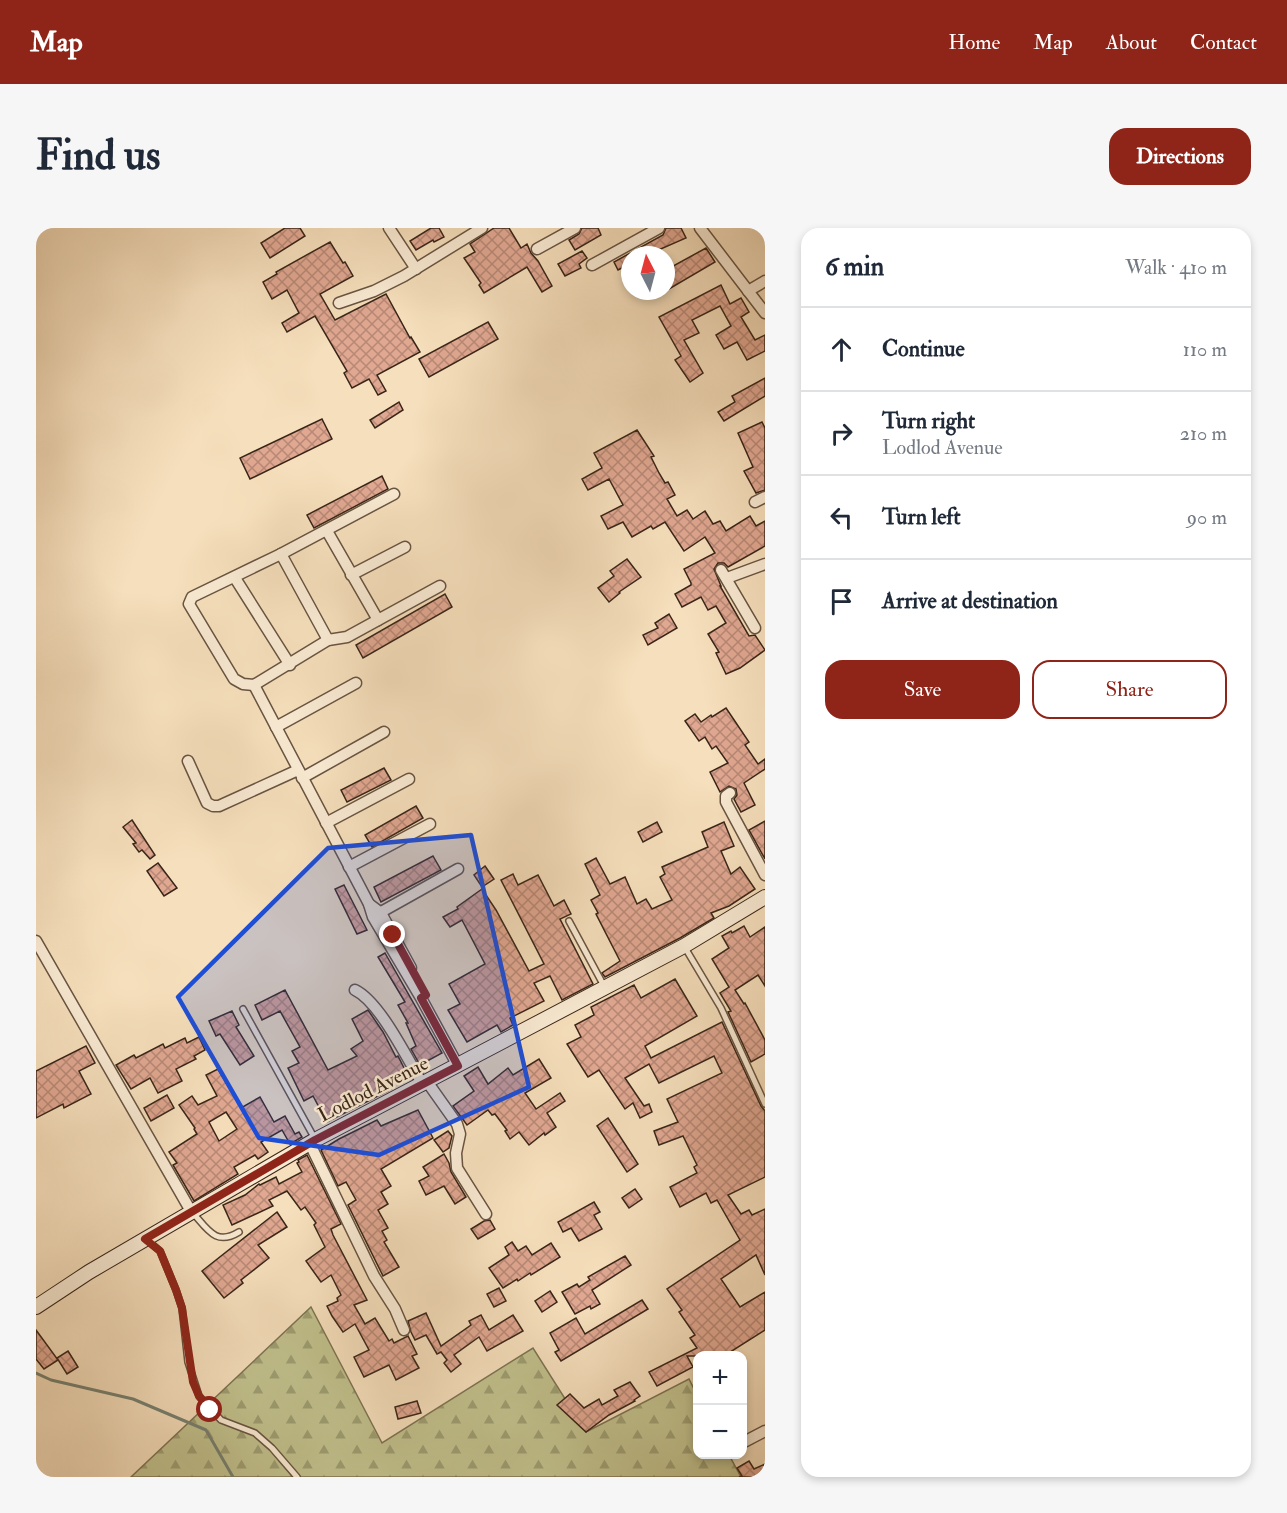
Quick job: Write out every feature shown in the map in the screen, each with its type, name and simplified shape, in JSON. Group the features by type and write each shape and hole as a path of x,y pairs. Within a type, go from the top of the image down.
{"main road":[{"name":"Lodlod Avenue","path":"36,1306 89,1272 312,1142 684,946 765,897"}],"street":[{"path":"389,228 416,269"},
{"path":"339,303 374,291 416,269 482,228"},
{"path":"537,249 575,228"},
{"path":"592,265 659,228"},
{"path":"700,228 765,313"},
{"path":"748,291 765,281"},
{"path":"394,494 281,555 192,597 189,604 234,679 243,684 254,685 328,640 347,637 440,586"},
{"path":"327,531 378,620"},
{"path":"351,575 405,547"},
{"path":"281,555 328,640"},
{"path":"755,628 724,574 765,564"},
{"path":"235,578 290,664"},
{"path":"276,728 356,682"},
{"path":"254,685 369,904 424,996 461,1064"},
{"path":"188,761 207,803 219,806 300,774 384,732"},
{"path":"326,824 409,779"},
{"path":"730,793 726,796 726,802 765,875"},
{"path":"349,867 430,824"},
{"path":"377,915 458,869"},
{"path":"36,941 192,1213"},
{"path":"355,990 368,998 425,1084 457,1124 460,1134 456,1153 457,1168 486,1214"},
{"path":"312,1142 374,1276 395,1309 404,1330"},
{"path":"747,1440 765,1431"}],"lane":[{"path":"569,921 605,987"},
{"path":"684,946 721,1008 765,1104"},
{"path":"243,1009 312,1142"},
{"path":"192,1213 212,1234 221,1238 228,1239 239,1233"},
{"path":"145,1239 160,1251 176,1290 182,1308 193,1382 199,1396 221,1420 255,1433 272,1448 297,1477"}],"highlighted area":[{"path":"471,835 529,1087 379,1155 259,1138 178,997 328,848"}],"green space":[{"path":"311,1307 382,1443 533,1348 586,1432 689,1379 693,1387 693,1459 731,1459 741,1477 131,1477"}],"building":[{"path":"285,228 300,228 305,236 270,258 261,243"},
{"path":"431,228 439,228 444,237 434,242 433,240 416,250 410,241"},
{"path":"494,228 509,228 521,248 527,244 552,286 542,292 527,267 484,293 479,285 481,283 464,258 475,252 470,244"},
{"path":"582,228 598,228 601,235 575,250 569,240 579,234"},
{"path":"666,228 681,228 686,238 668,246 643,246 663,235"},
{"path":"330,242 353,276 320,294 335,320 386,294 420,352 377,375 386,391 378,395 369,379 352,388 344,373 347,371 315,316 287,332 282,323 299,313 287,290 272,299 263,282 277,274 276,272"},
{"path":"706,248 715,262 675,285 675,265"},
{"path":"582,251 587,258 579,264 581,268 565,276 558,264"},
{"path":"621,258 621,268 618,270 614,262"},
{"path":"721,285 730,304 741,298 749,312 741,317 755,340 765,335 765,351 747,360 737,342 724,349 716,335 731,326 720,306 692,320 699,333 684,340 703,373 690,382 675,360 681,356 659,317"},
{"path":"488,322 498,339 429,377 419,359"},
{"path":"765,378 765,396 724,421 718,412 735,402 732,396"},
{"path":"399,402 403,410 375,428 370,420"},
{"path":"322,419 332,439 250,479 240,458"},
{"path":"762,422 765,428 765,490 756,493 744,471 753,467 738,433"},
{"path":"637,430 654,456 651,457 659,473 665,483 668,482 675,495 667,499 677,516 687,510 693,519 705,511 713,524 720,521 726,531 750,516 756,526 765,521 765,546 728,567 724,563 718,563 714,569 720,586 749,636 755,635 765,650 740,668 726,674 716,653 719,652 708,634 726,623 716,606 708,610 701,597 682,607 675,594 691,585 684,569 715,553 705,537 684,551 665,522 653,529 651,526 632,537 623,522 608,529 601,516 623,505 609,479 588,490 582,479 602,468 594,453"},
{"path":"382,476 388,489 314,528 307,515"},
{"path":"627,559 641,577 609,602 598,588 614,576 610,571"},
{"path":"445,594 452,607 363,658 356,645"},
{"path":"669,614 677,628 648,645 643,635 658,628 655,623"},
{"path":"726,708 749,742 745,745 758,764 765,759 765,769 744,783 755,805 741,812 734,799 737,795 736,789 729,786 720,792 710,772 728,763 716,746 712,749 705,737 699,741 685,721 695,714 701,722"},
{"path":"384,768 391,780 347,802 341,790"},
{"path":"416,806 423,818 372,847 365,835"},
{"path":"132,820 155,855 150,859 142,850 139,852 133,844 136,843 123,827"},
{"path":"765,821 765,859 749,830"},
{"path":"657,822 662,832 643,842 638,832"},
{"path":"724,822 734,846 721,851 731,874 740,867 755,889 729,906 711,913 714,918 680,938 605,977 602,973 620,961 596,914 598,913 591,900 600,895 585,864 596,858 610,884 625,877 637,904 646,899 652,909 672,900 660,877 665,874 662,867 708,847 702,832"},
{"path":"433,856 441,870 381,902 374,887"},
{"path":"158,863 177,888 164,896 147,871"},
{"path":"485,866 494,879 482,887 474,875"},
{"path":"513,874 518,885 538,875 554,906 564,900 571,914 560,919 593,984 562,1000 550,976 534,983 544,1001 510,1018 513,1025 501,1032 497,1025 467,1042 448,1010 460,1004 449,984 485,964 462,920 450,927 443,917 458,909 457,907 482,889 529,971 544,964 501,880"},
{"path":"344,885 367,930 357,934 335,889"},
{"path":"744,926 750,937 765,927 765,986 758,975 735,990 745,1003 765,1040 765,1054 751,1062 728,1012 731,1011 720,993 729,987 712,959 729,948 722,936"},
{"path":"385,953 442,1053 420,1065 411,1049 416,1046 406,1023 408,1023 398,1005 405,1002 378,957"},
{"path":"675,979 697,1016 645,1046 651,1058 722,1022 765,1111 765,1177 728,1195 741,1214 749,1210 752,1215 765,1209 765,1275 756,1255 721,1279 740,1307 765,1292 765,1330 732,1351 693,1351 693,1356 687,1356 693,1367 657,1386 649,1372 697,1348 690,1338 695,1335 679,1312 682,1310 667,1289 740,1240 717,1200 711,1203 706,1193 680,1207 670,1187 697,1173 694,1167 697,1165 683,1136 659,1145 654,1131 678,1122 667,1099 722,1073 714,1056 659,1083 649,1064 625,1078 644,1106 649,1104 652,1112 640,1118 633,1103 625,1109 599,1070 588,1077 567,1044 581,1037 575,1025 594,1015 591,1007 634,985 641,998"},
{"path":"285,990 328,1070 357,1056 351,1049 363,1041 352,1019 368,1010 407,1074 385,1085 388,1091 327,1122 313,1096 304,1101 288,1068 299,1063 292,1051 300,1047 280,1011 262,1020 255,1005"},
{"path":"232,1011 239,1025 236,1027 254,1056 240,1065 220,1034 216,1036 209,1021"},
{"path":"199,1037 205,1050 194,1056 196,1059 176,1069 182,1081 158,1093 150,1078 131,1089 116,1065 163,1044 165,1048 185,1038 187,1043"},
{"path":"86,1046 95,1063 79,1071 91,1094 64,1108 63,1104 36,1118 36,1071"},
{"path":"539,1059 551,1078 525,1093 536,1109 560,1093 565,1101 547,1113 556,1127 529,1145 519,1132 510,1139 505,1131 507,1130 495,1114 492,1115 488,1110 467,1125 453,1106 474,1091 464,1076 478,1067 488,1084 508,1068 513,1075"},
{"path":"218,1069 241,1108 260,1097 274,1122 285,1116 295,1134 299,1132 302,1137 290,1144 282,1130 261,1142 268,1152 258,1159 255,1155 234,1167 238,1174 194,1201 173,1165 177,1163 169,1152 197,1134 179,1105 192,1096 198,1105 217,1096 206,1075","holes":["226,1112 237,1129 219,1141 209,1122"]},
{"path":"167,1095 174,1108 151,1121 144,1108"},
{"path":"418,1110 433,1138 381,1169 391,1186 381,1192 388,1204 378,1210 388,1228 382,1231 387,1240 384,1242 399,1267 383,1276 348,1205 356,1200 346,1182 338,1186 321,1150 377,1120 381,1126"},
{"path":"608,1118 638,1164 627,1172 597,1126"},
{"path":"448,1131 452,1136 449,1148 443,1152 434,1140"},
{"path":"444,1154 451,1172 466,1197 455,1204 444,1186 426,1195 419,1181 429,1176 423,1167"},
{"path":"307,1155 341,1224 331,1229 333,1235 367,1300 354,1305 365,1324 375,1318 389,1341 392,1339 394,1343 408,1336 417,1354 412,1356 419,1368 396,1380 389,1365 364,1377 354,1357 369,1350 355,1324 343,1332 332,1316 327,1306 338,1301 337,1298 341,1295 331,1275 321,1282 306,1261 325,1247 314,1225 316,1223 305,1207 301,1210 287,1191 269,1200 273,1206 232,1225 223,1205 245,1195 259,1184 276,1177 279,1184 302,1172 297,1163"},
{"path":"635,1189 642,1199 629,1208 622,1198"},
{"path":"594,1202 600,1212 594,1215 602,1229 579,1241 571,1228 563,1232 558,1222"},
{"path":"277,1212 287,1227 258,1245 269,1258 241,1280 243,1283 224,1298 202,1271"},
{"path":"490,1220 495,1229 478,1239 471,1229"},
{"path":"512,1242 518,1251 526,1246 532,1255 551,1243 560,1257 531,1275 530,1273 518,1281 517,1279 503,1288 489,1268 509,1255 505,1247"},
{"path":"625,1256 631,1265 592,1290 600,1304 591,1309 590,1306 575,1314 562,1292 577,1284 579,1287 590,1280 588,1277"},
{"path":"499,1288 506,1301 494,1307 487,1294"},
{"path":"550,1291 557,1302 542,1312 535,1301"},
{"path":"642,1300 648,1309 561,1361 555,1352 559,1350 550,1333 576,1318 585,1334"},
{"path":"426,1313 441,1346 471,1325 469,1321 481,1315 489,1330 513,1315 523,1331 487,1351 479,1337 454,1355 461,1364 451,1372 444,1363 447,1360 441,1352 437,1354 426,1335 415,1340 411,1332 408,1321"},
{"path":"36,1330 58,1360 44,1369 36,1359"},
{"path":"68,1351 78,1367 67,1374 57,1358"},
{"path":"630,1382 640,1396 586,1432 557,1405 570,1394 584,1408 599,1399 602,1405 618,1396 614,1390"},
{"path":"417,1401 421,1413 398,1419 395,1407"},
{"path":"749,1461 754,1469 765,1464 765,1477 739,1477 742,1476 737,1468"}],"waterway":[{"path":"36,1373 51,1380 133,1399 206,1430 233,1477"}],"route":[{"path":"210,1410 199,1396 193,1382 182,1308 176,1290 160,1251 145,1239 315,1140 458,1066 421,998 426,995 393,935"}]}
